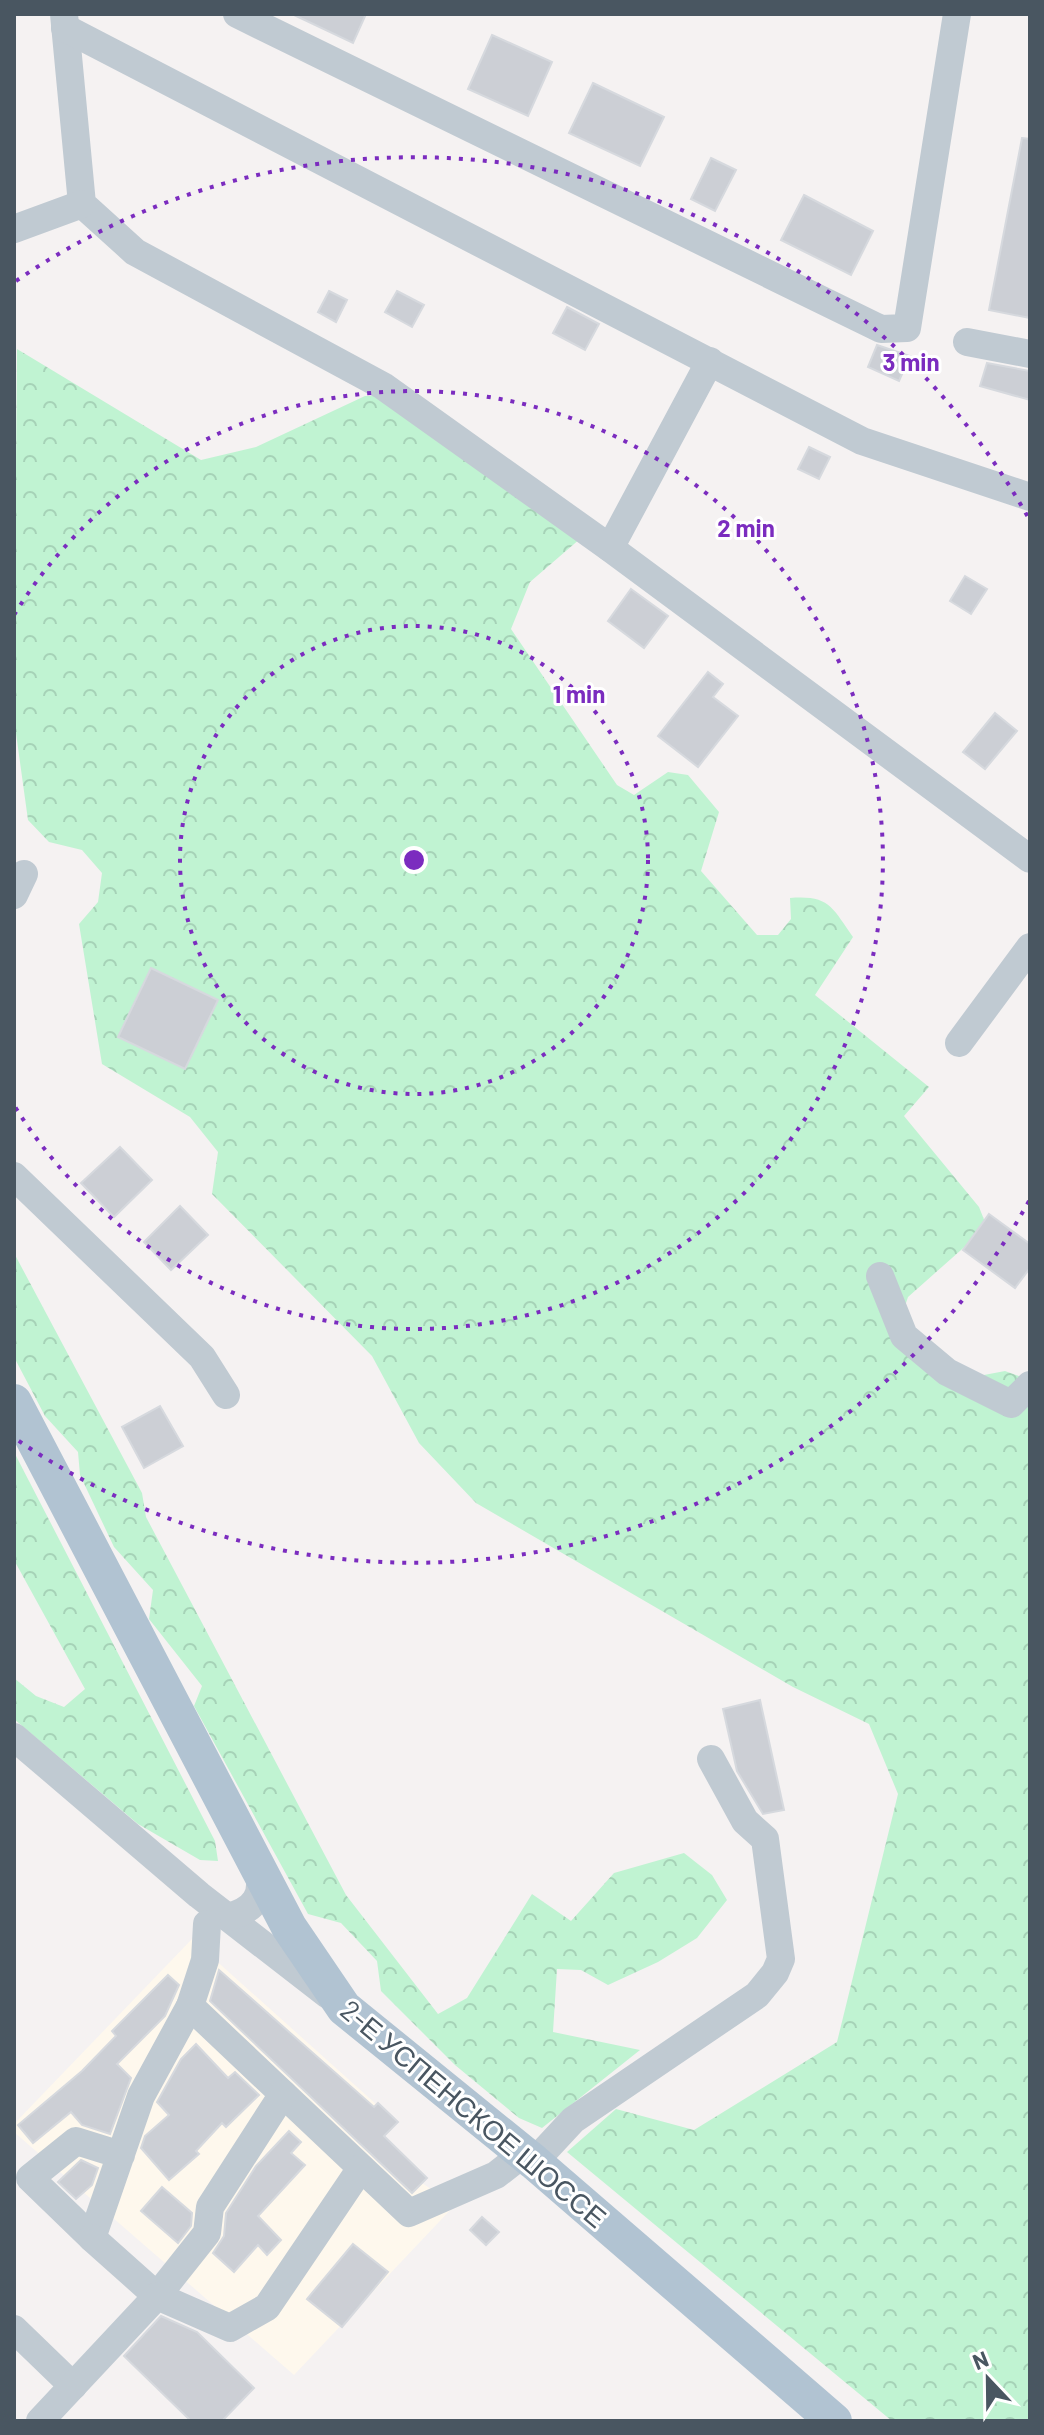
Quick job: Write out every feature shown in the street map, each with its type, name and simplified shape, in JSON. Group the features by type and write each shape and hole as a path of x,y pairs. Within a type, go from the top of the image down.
{"main road":[{"name":"2-Е УСПЕНСКОЕ ШОССЕ","path":"14,1402 258,1868 310,1963 344,2008 529,2158 834,2421"}],"street":[{"path":"237,14 881,329 907,328 957,14"},
{"path":"65,21 82,204 135,252 383,386 610,548 1030,859"},
{"path":"65,21 862,441 1030,497"},
{"path":"14,229 82,204"},
{"path":"967,342 1030,354"},
{"path":"610,548 710,361"},
{"path":"959,1043 1030,947"},
{"path":"14,1176 202,1357 226,1395"},
{"path":"880,1276 904,1336 947,1372 1011,1404 1030,1385"},
{"path":"14,1737 217,1920 344,2008"},
{"path":"190,2006 409,2213 496,2175 529,2158 573,2120 757,1995 775,1973 781,1959 765,1839 745,1821 711,1759"},
{"path":"217,1920 248,1910 257,1900 261,1880 258,1868"},
{"path":"92,2238 141,2096 190,2006 217,1920"},
{"path":"40,2421 157,2296 207,2233 210,2207 283,2094"},
{"path":"121,2155 76,2141 30,2178 157,2296 230,2328 267,2307 361,2168"},
{"path":"14,2329 73,2386"}],"shaded area":[{"path":"192,1939 376,2104 348,2134 455,2205 294,2375 14,2132 14,2124"}],"green space":[{"path":"17,349 201,460 256,447 365,396 387,396 581,538 530,582 511,629 617,785 634,795 668,772 688,775 719,812 701,871 757,935 778,935 791,919 790,898 822,901 834,911 853,937 815,995 929,1087 904,1116 979,1207 987,1227 908,1297 895,1336 942,1383 1005,1371 1030,1380 1030,2421 892,2421 567,2152 616,2109 694,2130 837,2042 898,1794 869,1724 793,1687 476,1503 419,1443 372,1356 212,1194 218,1152 190,1117 102,1064 79,924 98,902 102,873 82,850 49,842 28,820 14,719"},
{"path":"14,1253 142,1493 146,1517 346,1895 438,2014 467,1998 532,1894 571,1921 614,1873 684,1853 712,1875 727,1900 697,1938 658,1962 608,1985 581,1970 557,1969 553,2032 640,2050 542,2128 519,2118 455,2065 381,1991 377,1961 341,1923 308,1914 194,1706 202,1686 149,1619 153,1590 114,1547 80,1475 78,1452 45,1416 14,1357"},
{"path":"14,1452 215,1841 218,1861 200,1860 138,1824 14,1719 14,1678 36,1696 64,1707 85,1689 14,1560"}],"building":[{"path":"292,14 366,14 353,43"},
{"path":"492,35 552,62 528,116 468,89"},
{"path":"593,83 664,117 640,166 569,133"},
{"path":"1022,138 1030,139 1030,318 989,310"},
{"path":"711,158 736,170 715,211 691,199"},
{"path":"804,195 873,231 851,275 781,240"},
{"path":"329,291 347,300 336,322 318,312"},
{"path":"397,291 424,305 412,327 385,312"},
{"path":"567,307 599,324 585,350 553,333"},
{"path":"877,345 910,356 899,381 868,367"},
{"path":"987,363 1030,371 1030,400 980,386"},
{"path":"809,447 830,457 819,479 798,469"},
{"path":"965,576 987,589 971,614 950,601"},
{"path":"631,589 668,616 644,648 608,621"},
{"path":"708,672 723,684 713,697 738,716 698,767 658,736"},
{"path":"995,713 1017,731 985,769 963,752"},
{"path":"151,968 218,1000 185,1069 118,1037"},
{"path":"120,1147 152,1180 114,1217 81,1183"},
{"path":"180,1206 208,1235 171,1270 144,1242"},
{"path":"989,1214 1030,1244 1030,1268 1015,1288 963,1250"},
{"path":"160,1406 183,1446 144,1468 122,1427"},
{"path":"760,1700 784,1810 763,1814 737,1771 723,1709"},
{"path":"219,1970 374,2107 378,2103 398,2122 384,2136 427,2178 412,2193 210,2001"},
{"path":"168,1975 179,1985 165,2016 117,2064 131,2078 110,2134 82,2125 71,2112 33,2143 18,2125 82,2071 116,2036 112,2031"},
{"path":"196,2044 228,2078 235,2072 259,2095 226,2127 222,2123 196,2151 199,2154 169,2180 141,2148 145,2136 169,2115 157,2102 181,2059"},
{"path":"289,2131 301,2142 291,2153 305,2165 258,2216 281,2240 267,2255 258,2245 234,2272 213,2253 224,2236 226,2213 256,2166"},
{"path":"81,2160 98,2168 92,2185 76,2199 58,2182"},
{"path":"162,2187 192,2213 191,2226 178,2243 141,2211"},
{"path":"482,2217 499,2232 486,2245 470,2230"},
{"path":"353,2244 388,2272 342,2327 307,2299"},
{"path":"161,2316 197,2332 254,2388 222,2421 191,2421 124,2356"}]}
